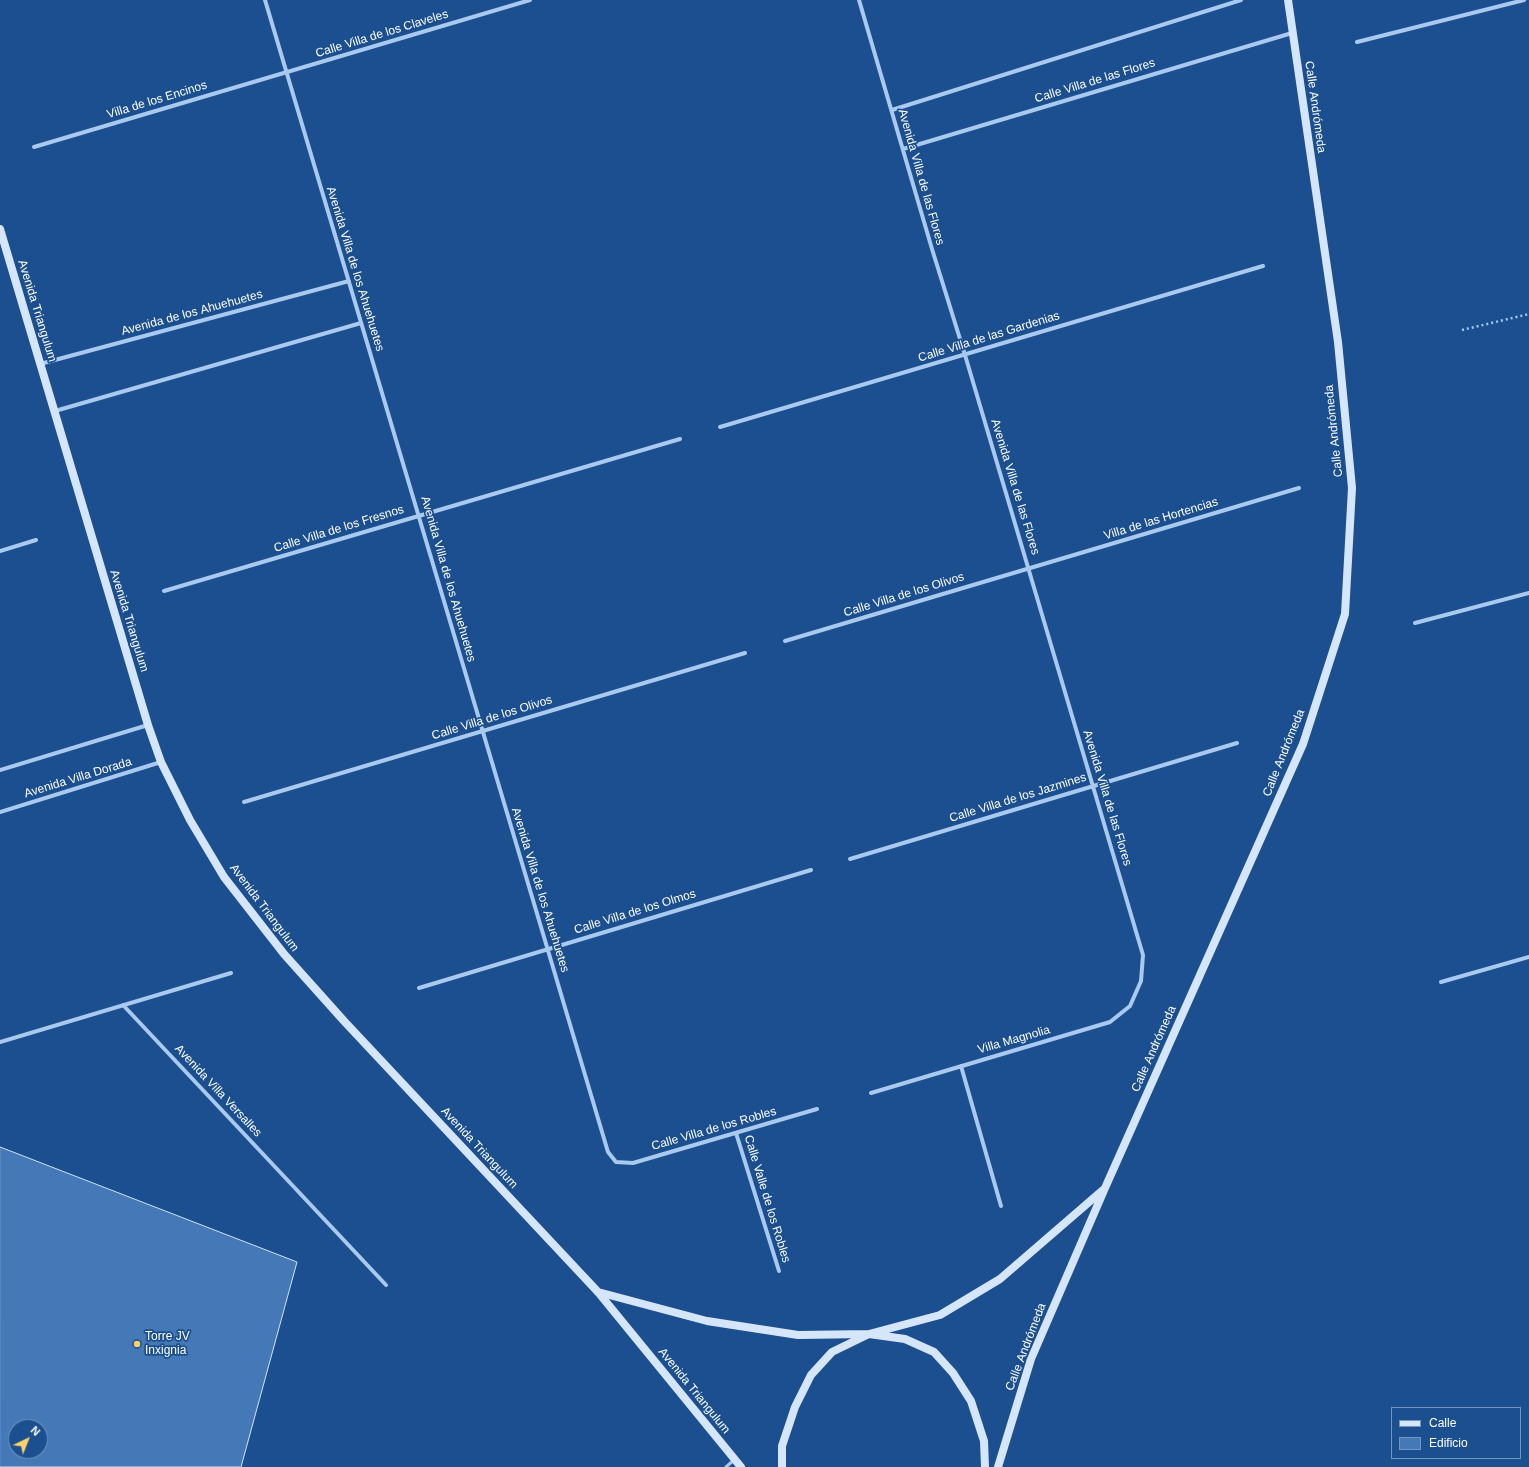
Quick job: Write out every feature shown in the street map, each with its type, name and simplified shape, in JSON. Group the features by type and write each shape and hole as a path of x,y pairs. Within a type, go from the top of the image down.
{"main road":[{"name":"Calle Andrómeda","path":"998,1467 1032,1360 1105,1188 1303,744 1345,614 1352,488 1338,342 1288,0"},
{"name":"Avenida Triangulum","path":"0,229 148,725 161,762 190,820 224,877 284,954 344,1021 598,1292 741,1467"},
{"path":"782,1467 782,1446 795,1407 811,1374 832,1352 869,1334 940,1315 1000,1279 1105,1188"},
{"path":"598,1292 714,1323 798,1335 869,1334 905,1339 934,1352 953,1373 971,1401 984,1441 985,1467"}],"street":[{"name":"Avenida Villa de los Ahuehuetes","path":"265,0 608,1152 616,1162"},
{"name":"Calle Villa de los Claveles","path":"286,73 530,0"},
{"name":"Avenida Villa de las Flores","path":"859,0 1143,954 1142,981"},
{"path":"892,110 1241,0"},
{"path":"1357,42 1524,0"},
{"name":"Calle Villa de las Flores","path":"903,149 1292,33"},
{"name":"Villa de los Encinos","path":"34,147 286,73"},
{"name":"Calle Villa de las Gardenias","path":"720,427 1264,266"},
{"name":"Avenida de los Ahuehuetes","path":"40,364 349,281"},
{"path":"54,412 361,323"},
{"name":"Calle Villa de los Fresnos","path":"164,591 680,439"},
{"name":"Villa de las Hortencias","path":"1028,569 1299,488"},
{"path":"0,551 36,540"},
{"name":"Calle Villa de los Olivos","path":"785,641 1028,569"},
{"path":"1414,623 1529,593"},
{"name":"Calle Villa de los Olivos","path":"244,802 745,653"},
{"path":"0,770 148,725"},
{"name":"Calle Villa de los Jazmines","path":"850,859 1237,743"},
{"name":"Avenida Villa Dorada","path":"0,812 161,762"},
{"name":"Calle Villa de los Olmos","path":"420,988 811,870"},
{"path":"1441,982 1529,957"},
{"path":"0,1042 231,972"},
{"name":"Villa Magnolia","path":"872,1093 1110,1022 1130,1006 1142,981"},
{"name":"Avenida Villa Versalles","path":"123,1005 386,1285"},
{"path":"961,1066 1001,1206"},
{"name":"Calle Villa de los Robles","path":"616,1162 633,1163 817,1109"},
{"name":"Calle Valle de los Robles","path":"736,1132 779,1271"}],"lane":[{"path":"726,1467 734,1460"}],"path":[{"path":"1462,330 1529,314"}],"building":[{"name":"Torre JV Inxignia","path":"0,1147 297,1262 241,1467 0,1467"}],"place":[{"name":"Torre JV Inxignia","path":"137,1344"}]}
